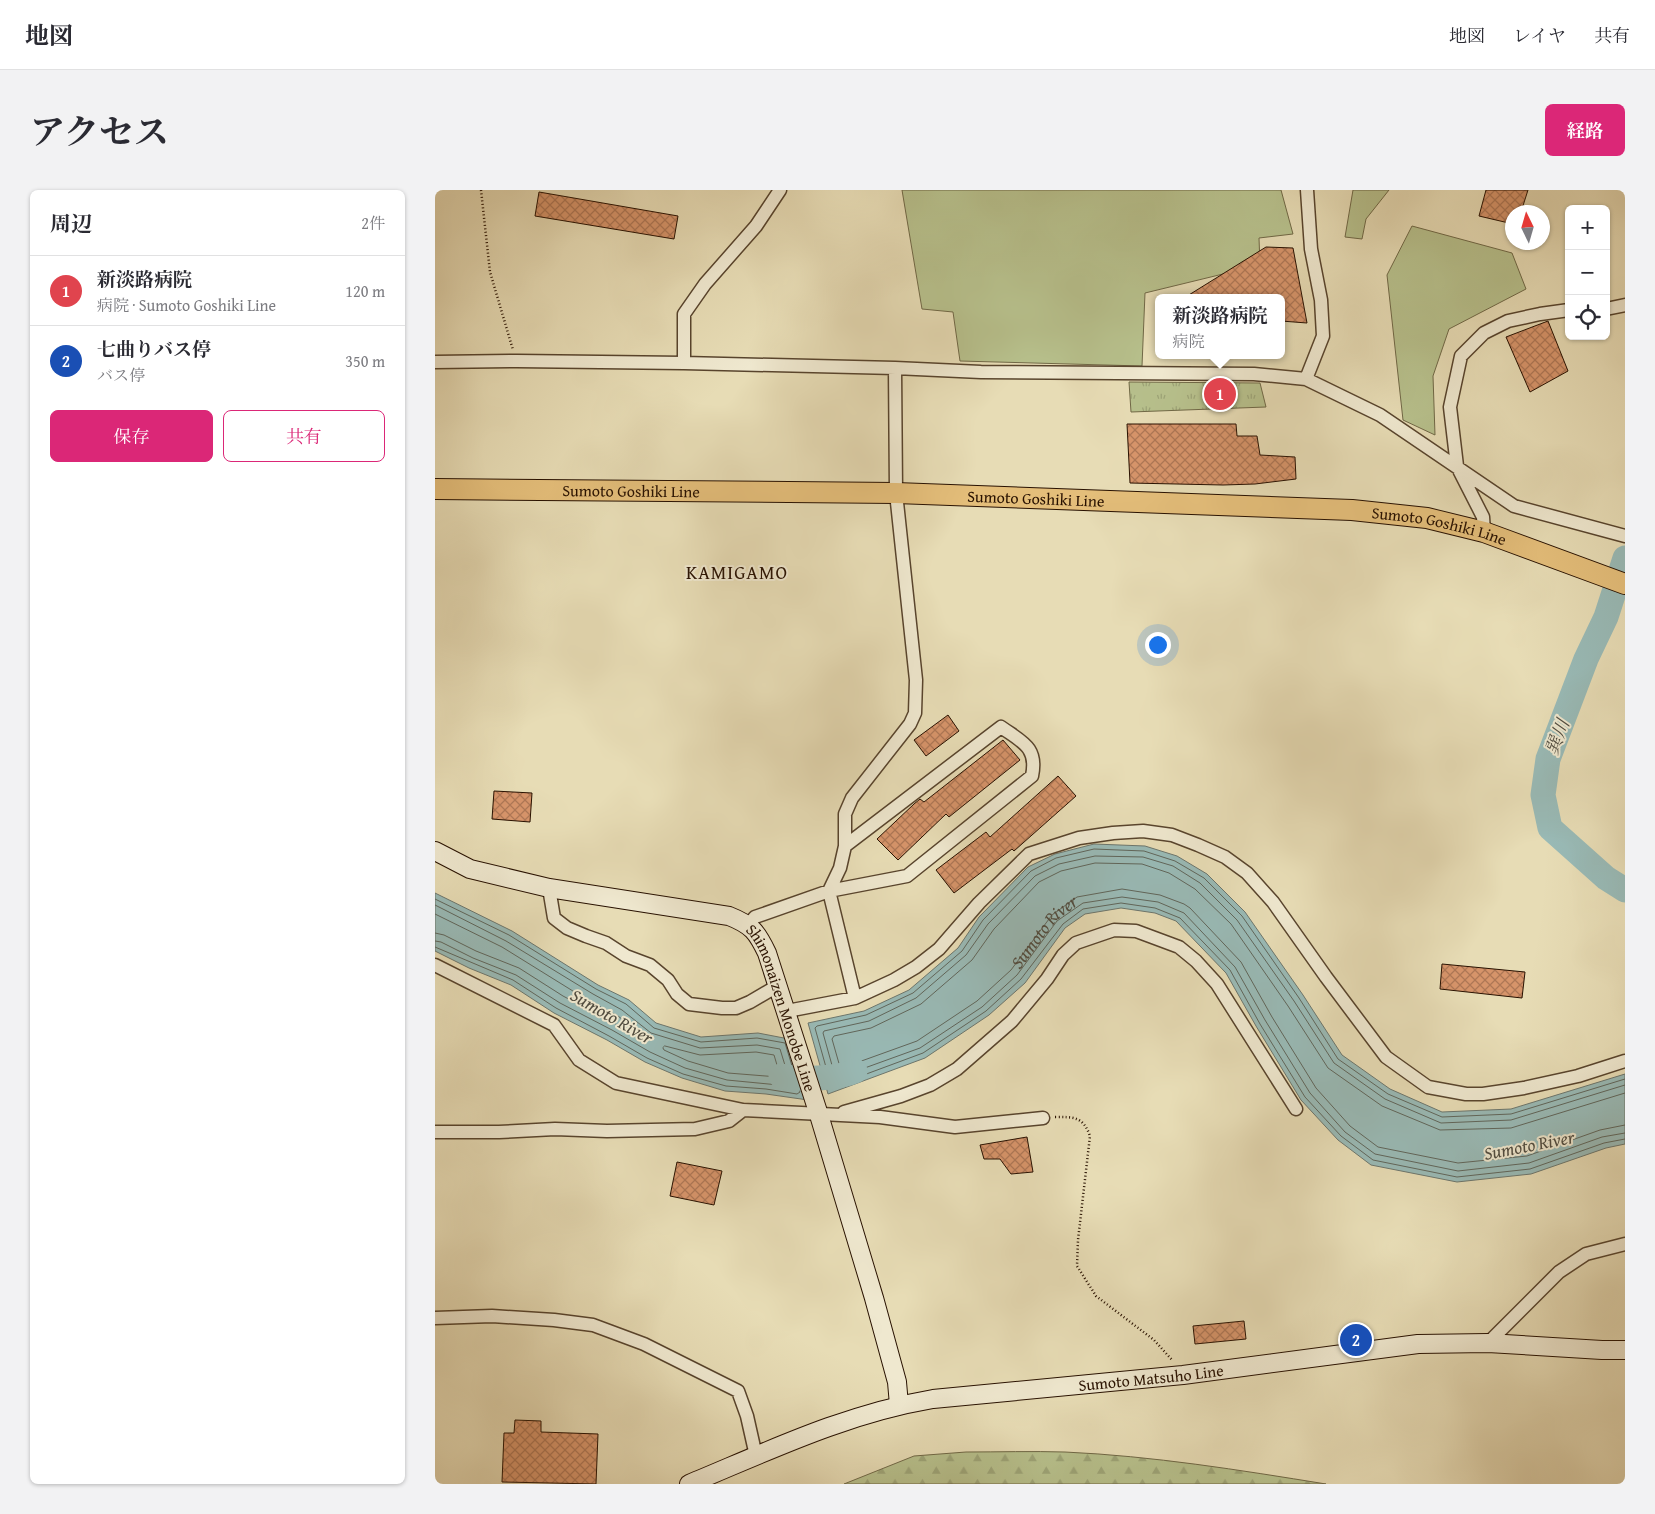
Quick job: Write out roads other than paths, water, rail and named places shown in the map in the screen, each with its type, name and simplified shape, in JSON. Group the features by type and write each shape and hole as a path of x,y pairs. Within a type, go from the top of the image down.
{"main road":[{"name":"Sumoto Goshiki Line","path":"435,488 896,493 1352,510 1427,518 1484,532 1625,584"},
{"name":"Shimonaizen Monobe Line","path":"435,851 469,869 549,888 711,912 729,916 755,930 761,939 779,986 823,1110 897,1382 899,1405"},
{"name":"Sumoto Matsuho Line","path":"689,1484 835,1424 899,1405 968,1395 1183,1375 1418,1344 1488,1343 1625,1350"}],"street":[{"path":"683,363 684,314 705,284 756,226 780,190"},
{"path":"1306,379 1323,336 1321,300 1311,249 1307,190"},
{"path":"1610,308 1625,305"},
{"path":"1484,532 1483,517 1457,466 1450,407 1461,356 1484,333 1508,321 1565,311"},
{"path":"435,362 683,363 981,372 1254,374 1306,379 1380,415 1514,506 1621,536"},
{"path":"855,998 829,891 841,868 845,846 845,814 852,798 911,724 915,713 916,680 896,493 895,368"},
{"path":"748,925 755,917 829,891 907,876 1032,776 1035,762 1028,746 1001,727 845,846"},
{"path":"787,1011 855,998 895,980 916,967 939,949 979,903 1029,854 1079,838 1143,831 1172,835 1198,845 1225,857 1247,873 1273,902 1386,1057 1428,1087 1466,1094 1483,1094 1524,1088 1578,1076 1625,1061"},
{"path":"549,888 555,918 567,928 605,943 627,956 650,965 668,980 677,994 689,1004 735,1008 779,986"},
{"path":"823,1110 901,1096 930,1085 957,1070 1012,1021 1047,979 1063,955 1076,943 1114,930 1136,931 1179,948 1196,961 1217,984 1296,1109"},
{"path":"435,965 553,1025 579,1060 616,1083 743,1110 823,1110 955,1127 1043,1118"},
{"path":"435,1132 555,1129 607,1131 695,1129 729,1121 743,1110"},
{"path":"1488,1343 1559,1272 1586,1254 1625,1244"},
{"path":"435,1318 491,1316 554,1320 593,1325 644,1344 738,1391 747,1416 756,1456"}],"water":[{"path":"1094,844 1145,846 1177,856 1207,874 1245,912 1342,1055 1390,1089 1442,1112 1511,1109 1625,1074 1625,1144 1606,1148 1531,1174 1457,1182 1371,1165 1338,1140 1301,1100 1226,973 1176,921 1155,913 1121,908 1085,914 1065,928 1025,983 989,1015 925,1058 828,1094 808,1023 864,1011 909,990 958,948 979,917 1028,867 1055,854"},
{"path":"435,893 512,931 598,985 629,1000 656,1023 701,1037 758,1033 789,1039 808,1100 725,1091 682,1078 645,1062 554,1013 511,985 469,968 435,951"}],"waterway":[{"name":"巽川","path":"1625,558 1606,617 1586,659 1548,759 1543,795 1550,828 1606,878 1625,890"},
{"name":"Sumoto River","path":"781,1076 819,1078 839,1076 855,1071"}],"place":[{"name":"新淡路病院","path":"1220,394"},
{"name":"七曲りバス停","path":"1356,1340"}],"district":[{"name":"KAMIGAMO","path":"737,572"}]}
